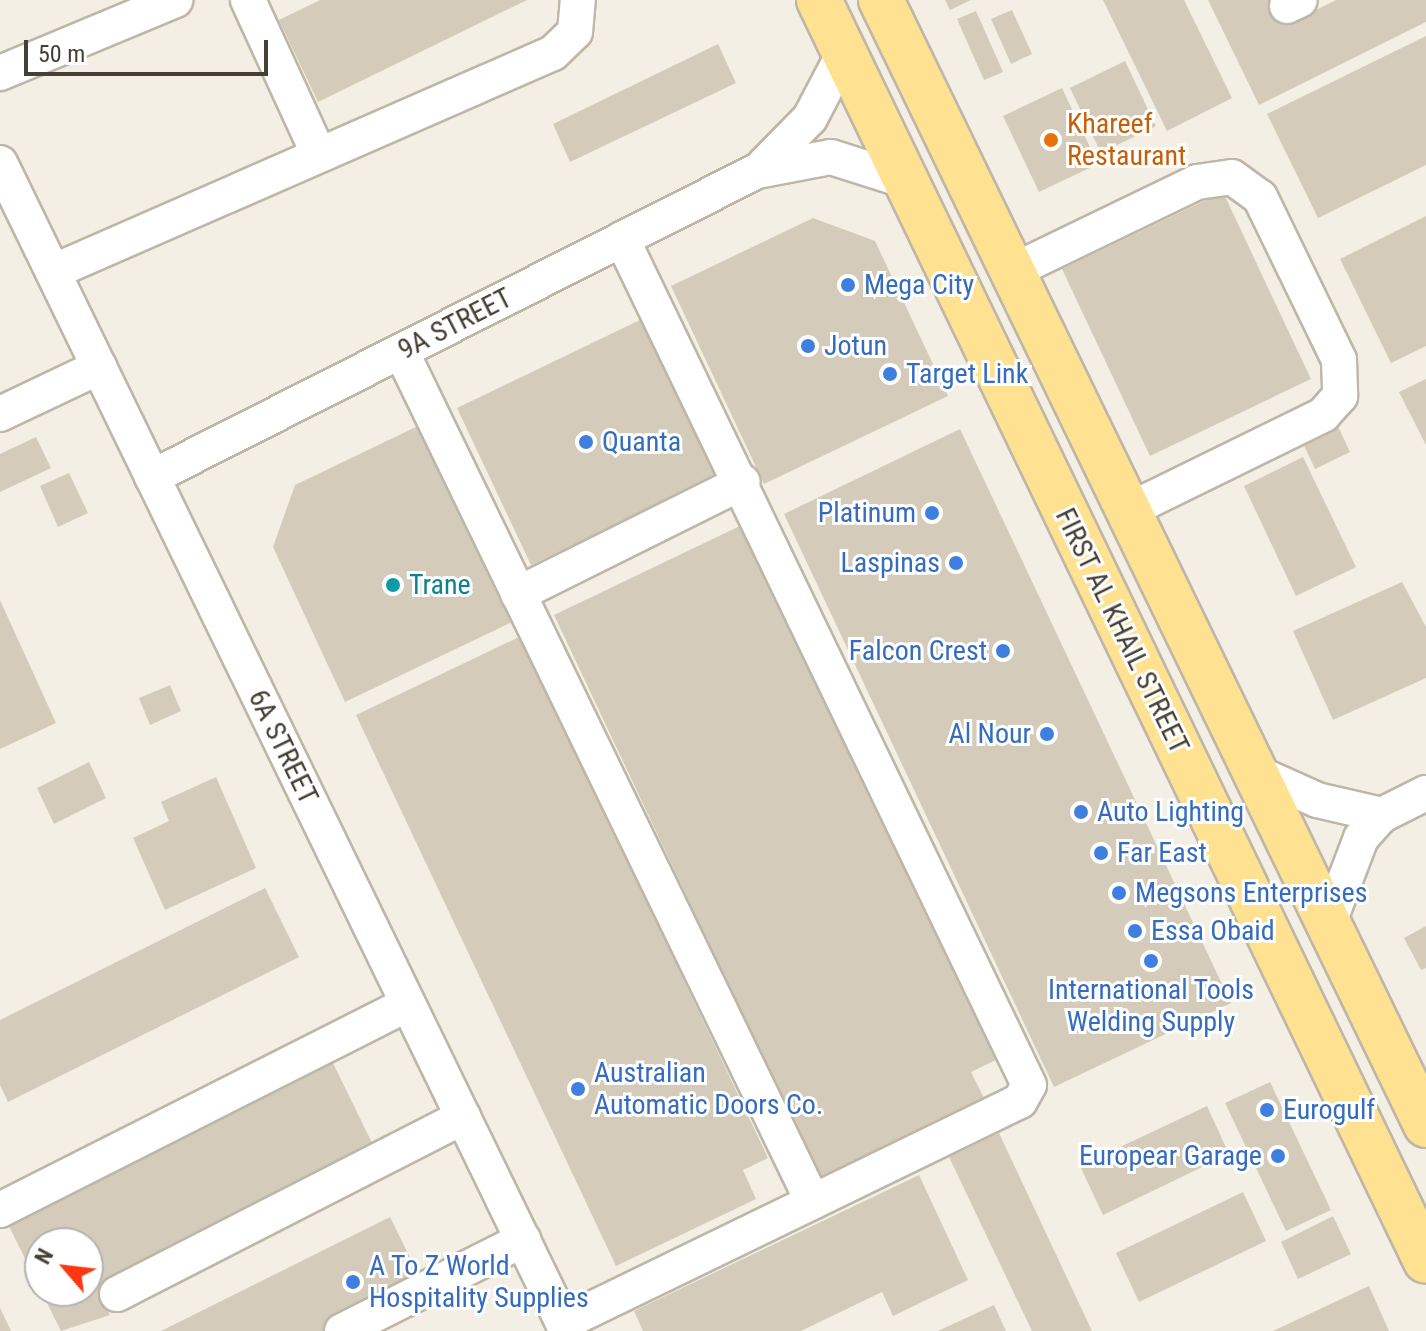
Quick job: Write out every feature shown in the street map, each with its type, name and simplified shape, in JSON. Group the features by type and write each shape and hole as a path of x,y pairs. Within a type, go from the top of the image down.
{"main road":[{"name":"FIRST AL KHAIL STREET","path":"819,0 1426,1261"},
{"path":"881,0 1426,1125"}],"lane":[{"path":"0,73 175,0"},
{"path":"248,0 319,155"},
{"path":"57,270 553,53 575,32 586,2"},
{"name":"9A STREET","path":"757,171 810,118 844,53"},
{"name":"9A STREET","path":"152,477 757,171 831,157 903,180"},
{"name":"6A STREET","path":"0,163 57,270 99,367 565,1327"},
{"path":"1013,271 1209,177 1232,177 1260,197 1333,346 1343,384 1323,415 1129,510"},
{"path":"565,1327 1020,1101 1029,1076 743,482 622,239"},
{"path":"401,351 813,1202"},
{"path":"0,414 99,367"},
{"path":"518,594 743,482"},
{"path":"1257,773 1317,800 1382,815"},
{"path":"1329,922 1346,864 1382,815 1426,793"},
{"path":"0,1210 408,1004"},
{"path":"117,1294 463,1117"},
{"path":"342,1331 523,1240"}],"building":[{"path":"320,0 527,0 318,102 279,20"},
{"path":"945,0 971,0 950,10"},
{"path":"1103,0 1184,0 1232,98 1167,131"},
{"path":"1208,0 1276,0 1288,24 1336,0 1426,0 1426,22 1259,105"},
{"path":"1012,10 1032,54 1011,64 991,19"},
{"path":"976,11 1003,72 984,80 957,19"},
{"path":"1426,36 1426,165 1318,218 1267,114"},
{"path":"718,44 736,83 570,162 553,124"},
{"path":"1125,61 1156,126 1101,153 1070,88"},
{"name":"Khareef Restaurant","path":"1062,88 1098,164 1039,192 1003,116"},
{"path":"1223,192 1311,379 1150,456 1062,269"},
{"path":"1426,216 1426,346 1391,363 1340,259"},
{"path":"813,218 875,241 948,396 764,484 671,286"},
{"name":"Quanta","path":"642,319 716,477 531,565 457,408"},
{"path":"1426,379 1426,445 1399,392"},
{"path":"1337,424 1350,452 1315,469 1302,441"},
{"name":"Trane","path":"420,425 512,622 345,702 273,547 295,485"},
{"path":"960,429 1231,1003 1054,1087 784,514"},
{"path":"36,437 51,468 0,492 0,454"},
{"path":"1303,457 1356,567 1296,596 1244,486"},
{"path":"69,473 88,513 58,527 40,486"},
{"path":"744,524 996,1060 971,1072 985,1100 820,1179 554,615"},
{"path":"1402,582 1426,627 1426,678 1333,720 1293,631"},
{"path":"0,600 56,723 0,749"},
{"path":"521,636 768,1158 743,1170 756,1199 616,1266 356,715"},
{"path":"170,685 181,711 150,725 139,698"},
{"path":"89,762 106,798 54,824 37,788"},
{"path":"216,777 256,868 165,910 133,838 169,821 161,802"},
{"path":"265,888 299,957 8,1102 0,1085 0,1020"},
{"path":"1426,926 1426,968 1421,970 1404,938"},
{"path":"332,1061 376,1151 104,1287 104,1227 24,1227 24,1257 7,1222"},
{"name":"Europear Garage","path":"1270,1082 1331,1210 1286,1231 1225,1103"},
{"path":"1207,1106 1229,1154 1103,1215 1080,1166"},
{"path":"999,1133 1092,1331 1032,1331 949,1157"},
{"path":"919,1175 968,1280 893,1316 882,1292 801,1331 643,1331 634,1311"},
{"path":"1243,1192 1266,1241 1139,1302 1116,1253"},
{"path":"1333,1216 1351,1254 1298,1279 1281,1242"},
{"path":"390,1217 425,1288 338,1331 161,1331"},
{"path":"1369,1286 1389,1331 1273,1331"},
{"path":"104,1302 110,1315 61,1331 49,1307 104,1307"},
{"path":"994,1305 1006,1331 938,1331"},
{"path":"0,1308 11,1331 0,1331"}],"place":[{"name":"Khareef Restaurant","path":"1051,140"},
{"name":"Mega City","path":"848,285"},
{"name":"Jotun","path":"808,346"},
{"name":"Target Link","path":"890,374"},
{"name":"Quanta","path":"586,442"},
{"name":"Platinum","path":"932,513"},
{"name":"Laspinas","path":"956,563"},
{"name":"Trane","path":"393,585"},
{"name":"Falcon Crest","path":"1003,651"},
{"name":"Al Nour","path":"1047,734"},
{"name":"Auto Lighting","path":"1081,812"},
{"name":"Far East","path":"1101,853"},
{"name":"Megsons Enterprises","path":"1119,893"},
{"name":"Essa Obaid","path":"1135,931"},
{"name":"International Tools Welding Supply","path":"1151,961"},
{"name":"Australian Automatic Doors Co.","path":"578,1089"},
{"name":"Eurogulf","path":"1267,1110"},
{"name":"Europear Garage","path":"1278,1156"},
{"name":"A To Z World Hospitality Supplies","path":"353,1282"}]}
